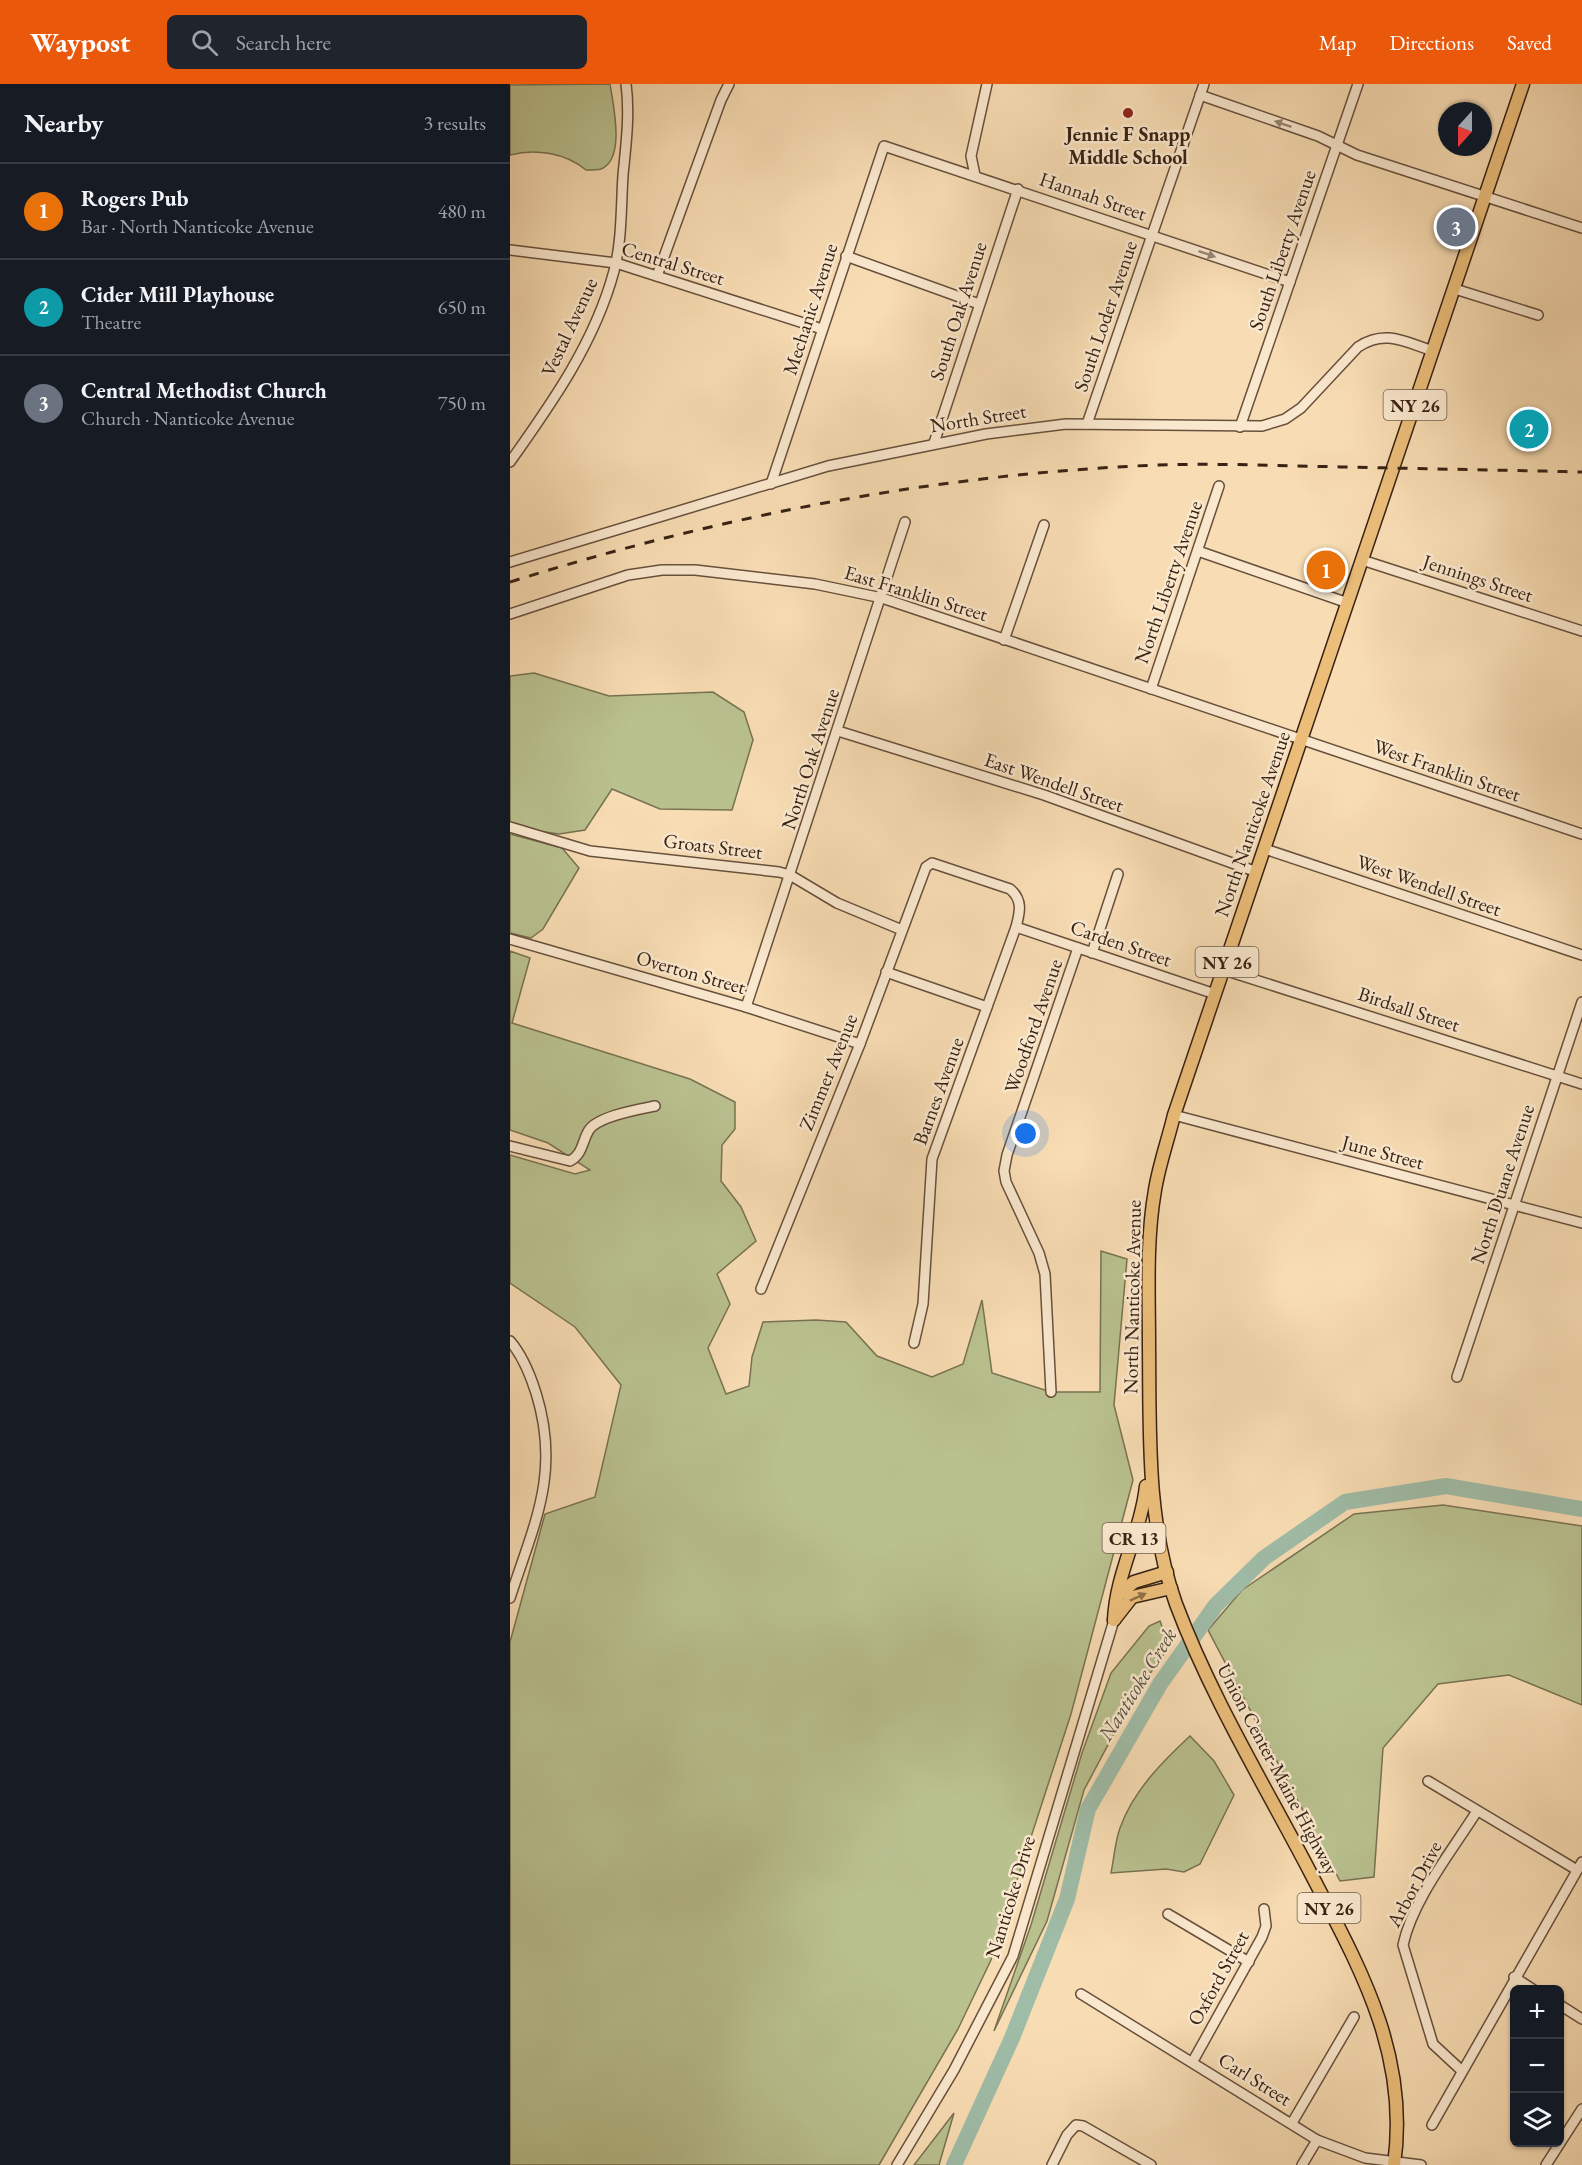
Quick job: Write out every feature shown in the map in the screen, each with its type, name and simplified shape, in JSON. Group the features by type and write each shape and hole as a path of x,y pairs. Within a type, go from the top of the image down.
{"main road":[{"name":"NY 26","path":"1433,351 1522,84"},
{"name":"North Nanticoke Avenue","path":"1150,1455 1151,1222 1157,1177 1174,1115 1433,351"},
{"name":"Union Center-Maine Highway","path":"1150,1455 1155,1520 1176,1605 1204,1670 1371,1992 1391,2063 1395,2102 1395,2163"},
{"name":"CR 13","path":"1114,1620 1115,1600 1142,1511 1150,1455"},
{"name":"CR 13","path":"1115,1600 1126,1586 1167,1572"},
{"name":"CR 13","path":"1114,1620 1132,1597 1171,1588"}],"street":[{"name":"Vestal Avenue","path":"510,462 555,399 584,348 604,303 616,263 627,129 626,84"},
{"path":"657,276 721,100 729,84"},
{"path":"975,174 970,156 987,84"},
{"name":"South Loder Avenue","path":"1087,424 1204,84"},
{"name":"South Liberty Avenue","path":"1240,427 1358,84"},
{"path":"1200,94 1338,144 1357,155 1582,228"},
{"name":"Hannah Street","path":"884,146 975,174 1290,282"},
{"name":"Mechanic Avenue","path":"771,484 884,146"},
{"name":"South Oak Avenue","path":"933,444 1018,189"},
{"name":"Central Street","path":"510,250 616,263 822,329"},
{"path":"846,256 979,304"},
{"path":"1455,289 1538,315"},
{"name":"North Street","path":"510,561 828,466 933,444 1024,428 1087,424 1262,426 1285,419 1301,408 1358,346 1370,339 1380,336 1393,338 1433,351"},
{"name":"North Liberty Avenue","path":"1151,689 1219,486"},
{"name":"North Oak Avenue","path":"746,1007 882,598 905,522"},
{"path":"1004,640 1044,525"},
{"path":"1198,551 1348,603"},
{"name":"Jennings Street","path":"1362,560 1582,631"},
{"name":"East Franklin Street","path":"510,614 628,575 662,570 695,570 815,584 882,598 1301,740"},
{"name":"East Wendell Street","path":"838,731 1044,795 1257,872"},
{"name":"West Franklin Street","path":"1301,740 1582,834"},
{"name":"Groats Street","path":"510,827 590,851 790,875 837,903 902,930"},
{"name":"West Wendell Street","path":"1265,849 1582,955"},
{"name":"Barnes Avenue","path":"914,1343 923,1304 932,1159 1020,912 1017,895 1010,889 932,863 926,867"},
{"name":"Zimmer Avenue","path":"760,1289 860,1044 926,867"},
{"path":"1092,953 1118,874"},
{"name":"Carden Street","path":"1016,927 1215,994"},
{"name":"Overton Street","path":"510,939 746,1007 860,1044"},
{"name":"Woodford Avenue","path":"1051,1392 1045,1274 1039,1253 1006,1182 1004,1171 1007,1155 1078,948"},
{"name":"Birdsall Street","path":"1224,970 1582,1084"},
{"path":"886,972 987,1007"},
{"name":"North Duane Avenue","path":"1457,1377 1582,1002"},
{"path":"510,1146 570,1161 576,1158 590,1128 598,1122 656,1106"},
{"name":"June Street","path":"1174,1115 1582,1223"},
{"path":"510,1341 530,1374 541,1407 548,1449 545,1486 510,1598"},
{"name":"Nanticoke Drive","path":"897,2165 954,2070 1013,1956 1114,1620"},
{"path":"1428,1780 1477,1811 1580,1866 1514,1977 1432,2125"},
{"name":"Arbor Drive","path":"1461,2070 1433,2044 1403,1945 1405,1933 1422,1900 1477,1811"},
{"name":"Oxford Street","path":"1193,2061 1249,1962 1266,1926 1264,1909"},
{"path":"1168,1914 1249,1962"},
{"path":"1514,1977 1527,1985"},
{"name":"Carl Street","path":"1081,1994 1193,2061 1317,2140 1355,2156 1421,2165"},
{"path":"1564,2008 1582,2019"},
{"path":"1292,2123 1354,2017"},
{"path":"1546,2165 1582,2109"},
{"path":"1054,2161 1067,2135 1076,2125 1083,2126 1151,2165"},
{"path":"1302,2165 1317,2140"}],"green space":[{"path":"610,84 616,143 609,163 601,169 586,170 560,156 540,152 510,155 510,85"},
{"path":"534,673 609,696 713,692 744,712 753,740 732,810 660,809 612,789 585,830 559,834 510,827 510,676"},
{"path":"510,834 562,848 579,868 543,929 531,938 510,933"},
{"path":"510,951 530,958 512,1023 690,1079 735,1102 735,1129 722,1145 721,1181 741,1207 756,1241 717,1274 730,1304 708,1348 726,1394 749,1386 752,1357 763,1322 816,1320 846,1322 877,1356 932,1377 963,1364 982,1300 992,1373 1051,1392 1100,1392 1101,1251 1127,1259 1114,1405 1133,1480 1071,1714 991,1960 958,2029 879,2165 510,2165 510,1642 545,1514 595,1497 621,1385 575,1327 510,1283 510,1155 575,1174 590,1170 548,1143 510,1130"},
{"path":"1443,1505 1582,1526 1582,1705 1509,1675 1438,1684 1383,1748 1374,1877 1340,1881 1208,1630 1242,1590 1354,1514"},
{"path":"1160,1621 1169,1647 1134,1696 1084,1790 1047,1921 994,2031 1031,1925 1082,1753 1111,1673 1149,1626"},
{"path":"1190,1736 1214,1761 1234,1795 1200,1864 1184,1872 1166,1869 1111,1873 1118,1833 1126,1814 1141,1789 1159,1766"},
{"path":"954,2113 939,2165 914,2165"}],"waterway":[{"name":"Nanticoke Creek","path":"954,2165 1012,2038 1067,1899 1088,1809 1160,1684 1216,1605 1264,1558 1345,1502 1446,1486 1582,1509"}],"railway":[{"path":"510,582 589,558 749,518 829,502 992,478 1074,470 1181,464 1582,472"}],"place":[{"name":"Jennie F Snapp Middle School","path":"1128,113"},
{"name":"Central Methodist Church","path":"1456,227"},
{"name":"Cider Mill Playhouse","path":"1529,429"},
{"name":"Rogers Pub","path":"1326,570"}]}
